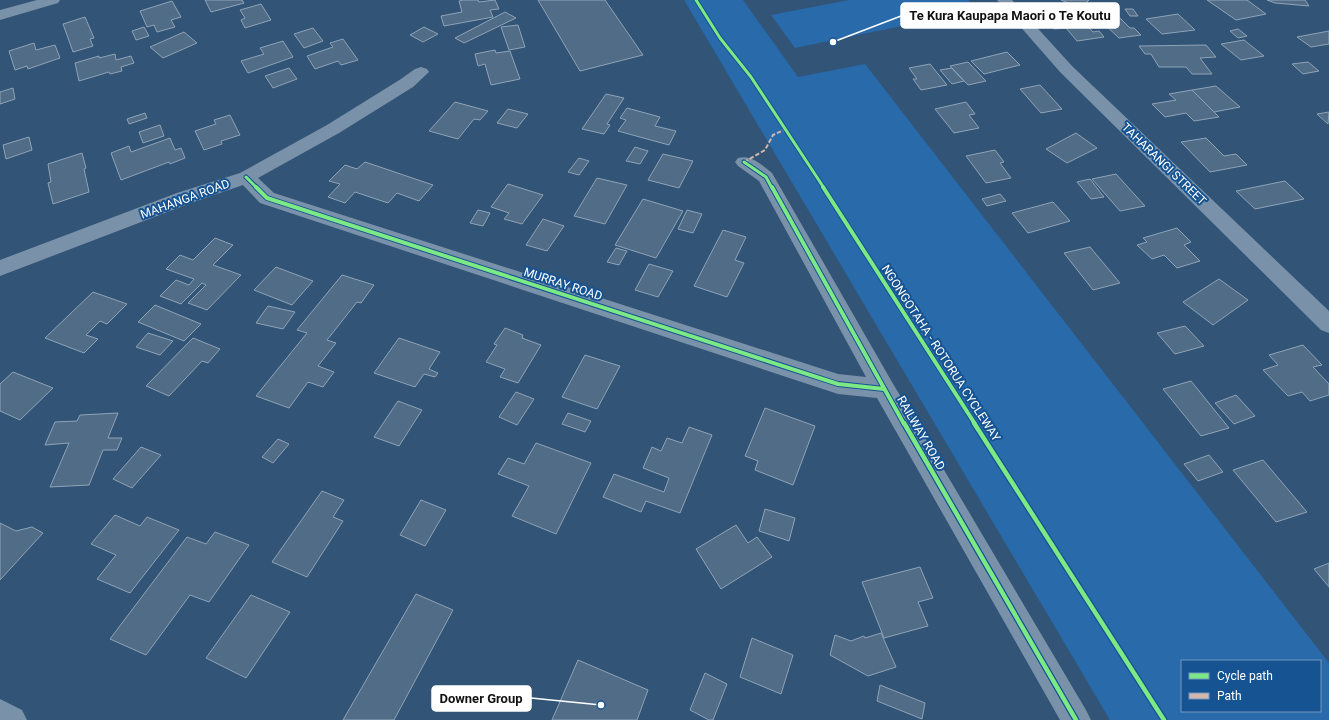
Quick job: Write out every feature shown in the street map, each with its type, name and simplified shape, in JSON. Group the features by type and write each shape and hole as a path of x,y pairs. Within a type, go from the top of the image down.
{"street":[{"path":"0,15 53,0"},
{"name":"TAHARANGI STREET","path":"1004,0 1066,69 1329,324"},
{"name":"MAHANGA ROAD","path":"0,268 184,198 246,177 333,130 407,83 421,72"},
{"name":"RAILWAY ROAD","path":"744,162 766,177 884,389 1076,720"},
{"name":"MURRAY ROAD","path":"246,177 267,198 838,384 884,389"},
{"path":"0,714 12,720"}],"shaded area":[{"path":"684,0 743,0 798,77 865,64 1329,663 1329,720 1110,720"},
{"path":"849,0 968,0 979,10 795,48 771,15"}],"building":[{"path":"205,0 242,0 244,3 211,12"},
{"path":"478,0 479,2 495,0 499,9 490,10 493,17 444,26 441,16 462,12 459,1"},
{"path":"538,0 605,0 643,55 580,71"},
{"path":"1061,0 1089,0 1081,8"},
{"path":"1207,0 1247,0 1266,14 1236,20"},
{"path":"1267,0 1305,0 1309,6 1275,3"},
{"path":"172,1 181,17 171,20 175,27 157,32 154,25 147,27 140,11"},
{"path":"261,4 271,20 245,28 241,20 245,18 240,10"},
{"path":"1111,9 1130,28 1134,28 1141,35 1119,38 1102,22 1091,23 1082,13"},
{"path":"1125,9 1133,9 1138,16 1130,16"},
{"path":"505,12 516,18 464,43 455,38"},
{"path":"1178,14 1195,30 1162,34 1146,19"},
{"path":"85,17 94,38 90,39 93,46 73,52 63,24"},
{"path":"1069,18 1071,20 1081,19 1093,32 1099,31 1104,37 1077,41 1066,28 1054,29 1047,20"},
{"path":"518,25 525,47 509,50 501,27"},
{"path":"144,27 149,36 136,40 132,31"},
{"path":"424,27 438,34 423,42 410,35"},
{"path":"313,28 323,41 304,48 294,34"},
{"path":"1238,29 1247,36 1238,38 1230,31"},
{"path":"1329,31 1329,44 1311,47 1297,37"},
{"path":"184,32 197,43 163,58 150,47"},
{"path":"343,39 358,60 341,65 338,61 315,69 307,56 333,47 330,43"},
{"path":"1244,40 1264,56 1241,60 1221,44"},
{"path":"283,41 293,57 248,73 241,61 264,54 260,48"},
{"path":"34,43 36,50 55,45 60,58 28,69 27,66 15,70 9,51"},
{"path":"1206,45 1216,57 1200,58 1212,74 1192,74 1186,67 1159,67 1151,54 1145,54 1139,46"},
{"path":"495,50 496,53 510,51 520,79 491,85 485,64 478,66 475,54"},
{"path":"1007,52 1020,65 984,74 971,61"},
{"path":"115,54 116,60 131,56 134,63 121,67 122,71 110,74 109,72 79,81 75,63 99,56 99,58"},
{"path":"968,62 986,81 968,85 950,66"},
{"path":"1308,62 1319,71 1303,74 1292,64"},
{"path":"930,64 947,85 921,90 913,79 917,79 909,68"},
{"path":"289,68 297,79 273,88 265,76"},
{"path":"952,68 964,81 952,84 940,70"},
{"path":"1040,85 1062,109 1041,113 1020,89"},
{"path":"1216,86 1240,107 1214,112 1192,90"},
{"path":"13,88 15,99 0,104 0,92"},
{"path":"1192,90 1219,117 1194,121 1186,113 1165,117 1152,104 1176,100 1169,94"},
{"path":"606,94 624,98 607,124 610,125 604,134 582,129"},
{"path":"455,102 488,111 480,120 474,119 458,139 429,131"},
{"path":"966,102 975,114 969,115 979,128 954,133 935,109"},
{"path":"627,108 660,117 655,126 676,131 669,145 618,131 626,120 620,118"},
{"path":"508,109 528,114 517,128 497,123"},
{"path":"1329,112 1328,124 1317,114"},
{"path":"145,113 147,118 129,124 127,119"},
{"path":"230,115 240,135 221,141 222,144 204,150 195,131 216,124 214,120"},
{"path":"160,125 164,136 143,143 139,132"},
{"path":"1076,133 1097,148 1067,163 1046,149"},
{"path":"29,137 32,150 6,159 3,145"},
{"path":"170,138 175,150 181,148 185,158 170,164 169,162 121,180 111,153 129,146 131,152"},
{"path":"1206,138 1224,156 1236,154 1247,165 1210,172 1181,142"},
{"path":"635,147 648,151 640,164 626,161"},
{"path":"995,150 1004,162 1000,163 1011,178 986,183 966,156"},
{"path":"82,153 86,168 84,169 89,192 53,204 48,183 51,182 48,164"},
{"path":"663,154 693,161 679,188 648,180"},
{"path":"579,158 589,161 579,175 568,172"},
{"path":"365,162 433,185 419,201 397,193 388,203 355,192 345,203 328,197 340,184 329,181 345,165 357,169"},
{"path":"1116,174 1145,206 1120,211 1092,179"},
{"path":"597,178 627,185 605,224 574,216"},
{"path":"1090,179 1104,197 1091,199 1077,182"},
{"path":"1285,181 1304,199 1255,209 1236,191"},
{"path":"508,184 543,195 522,224 504,219 509,213 491,207"},
{"path":"1000,194 1006,201 987,206 982,199"},
{"path":"643,199 683,211 656,258 615,245"},
{"path":"1053,202 1070,221 1028,233 1012,213"},
{"path":"478,210 490,213 483,226 470,223"},
{"path":"687,210 702,214 693,233 678,229"},
{"path":"543,219 564,226 547,251 526,245"},
{"path":"1177,228 1191,242 1184,245 1200,261 1177,268 1164,255 1152,259 1137,245 1147,242 1143,238"},
{"path":"723,230 746,237 735,260 744,263 727,297 694,286"},
{"path":"215,238 233,245 213,265 241,275 207,310 188,303 206,285 202,283 181,304 160,296 176,280 189,285 194,279 166,269 180,255 193,260"},
{"path":"1090,247 1120,283 1093,290 1064,253"},
{"path":"616,248 627,251 619,265 607,262"},
{"path":"649,264 673,271 658,297 635,290"},
{"path":"276,267 313,281 292,305 254,290"},
{"path":"342,275 374,285 361,303 357,302 327,340 336,343 318,366 334,372 323,387 308,382 289,408 256,396 307,333 297,330"},
{"path":"1219,279 1248,300 1213,325 1183,302"},
{"path":"93,292 127,304 107,324 100,321 86,335 98,339 84,353 45,338"},
{"path":"155,305 201,324 184,341 138,322"},
{"path":"268,306 295,312 283,329 256,323"},
{"path":"1185,326 1204,346 1175,354 1157,333"},
{"path":"505,328 523,335 522,338 541,345 518,383 500,377 505,369 486,362 497,345 494,344"},
{"path":"148,333 173,341 160,355 136,347"},
{"path":"193,338 220,349 208,363 202,361 169,396 146,386"},
{"path":"399,338 440,352 429,369 438,373 435,377 424,374 415,387 374,373"},
{"path":"1303,345 1322,365 1313,367 1329,384 1329,395 1310,401 1302,392 1288,396 1263,370 1278,365 1269,355"},
{"path":"585,355 620,366 597,409 562,397"},
{"path":"13,372 53,388 20,420 0,411 0,384"},
{"path":"1191,381 1229,428 1201,436 1163,389"},
{"path":"516,392 534,399 517,425 499,417"},
{"path":"1236,395 1255,416 1234,424 1215,403"},
{"path":"398,401 422,410 399,446 374,437"},
{"path":"765,408 815,426 793,485 755,470 758,461 745,456"},
{"path":"118,413 108,438 122,438 117,450 103,450 89,485 50,487 69,443 45,445 55,422 77,421 80,415"},
{"path":"568,413 591,421 585,432 562,424"},
{"path":"689,427 712,435 680,513 646,501 641,512 603,497 614,474 664,492 669,478 643,468 652,447 661,451 667,438 682,443"},
{"path":"278,439 289,444 273,463 262,457"},
{"path":"536,443 591,463 556,534 512,516 529,486 498,474 508,458 524,464"},
{"path":"141,447 161,455 132,488 113,479"},
{"path":"1209,455 1223,472 1198,481 1184,464"},
{"path":"1263,460 1307,512 1276,522 1233,470"},
{"path":"322,491 344,500 333,517 343,521 307,577 272,562"},
{"path":"421,500 446,510 425,546 400,535"},
{"path":"765,509 795,518 789,541 759,531"},
{"path":"115,515 140,526 147,517 179,530 130,593 97,579 116,555 91,544"},
{"path":"0,523 16,531 32,527 43,533 0,580"},
{"path":"736,525 748,543 757,537 772,557 721,589 696,549"},
{"path":"215,532 249,545 209,602 190,595 146,655 110,639 187,537 206,544"},
{"path":"1329,563 1329,587 1314,569"},
{"path":"920,567 933,598 918,602 928,626 884,638 862,582"},
{"path":"416,594 453,610 394,720 343,720"},
{"path":"251,595 290,612 246,678 206,658"},
{"path":"881,633 896,667 868,676 830,655 835,635 851,641 864,636 865,638"},
{"path":"752,638 793,655 781,694 740,677"},
{"path":"578,660 648,690 637,720 552,720"},
{"path":"705,673 727,684 713,720 709,720 690,710"},
{"path":"880,685 925,703 922,719 877,701"}],"marked path":[{"path":"744,162 765,150 773,135 786,129"}],"cycle path":[{"name":"NGONGOTAHA - ROTORUA CYCLEWAY","path":"696,0 720,38 751,77 786,129 1164,720"},
{"path":"744,162 766,177 884,389 1076,720"},
{"path":"246,177 267,198 838,384 884,389"}],"place":[{"name":"Te Kura Kaupapa Maori o Te Koutu","path":"833,42"},
{"name":"Downer Group","path":"601,705"}]}
